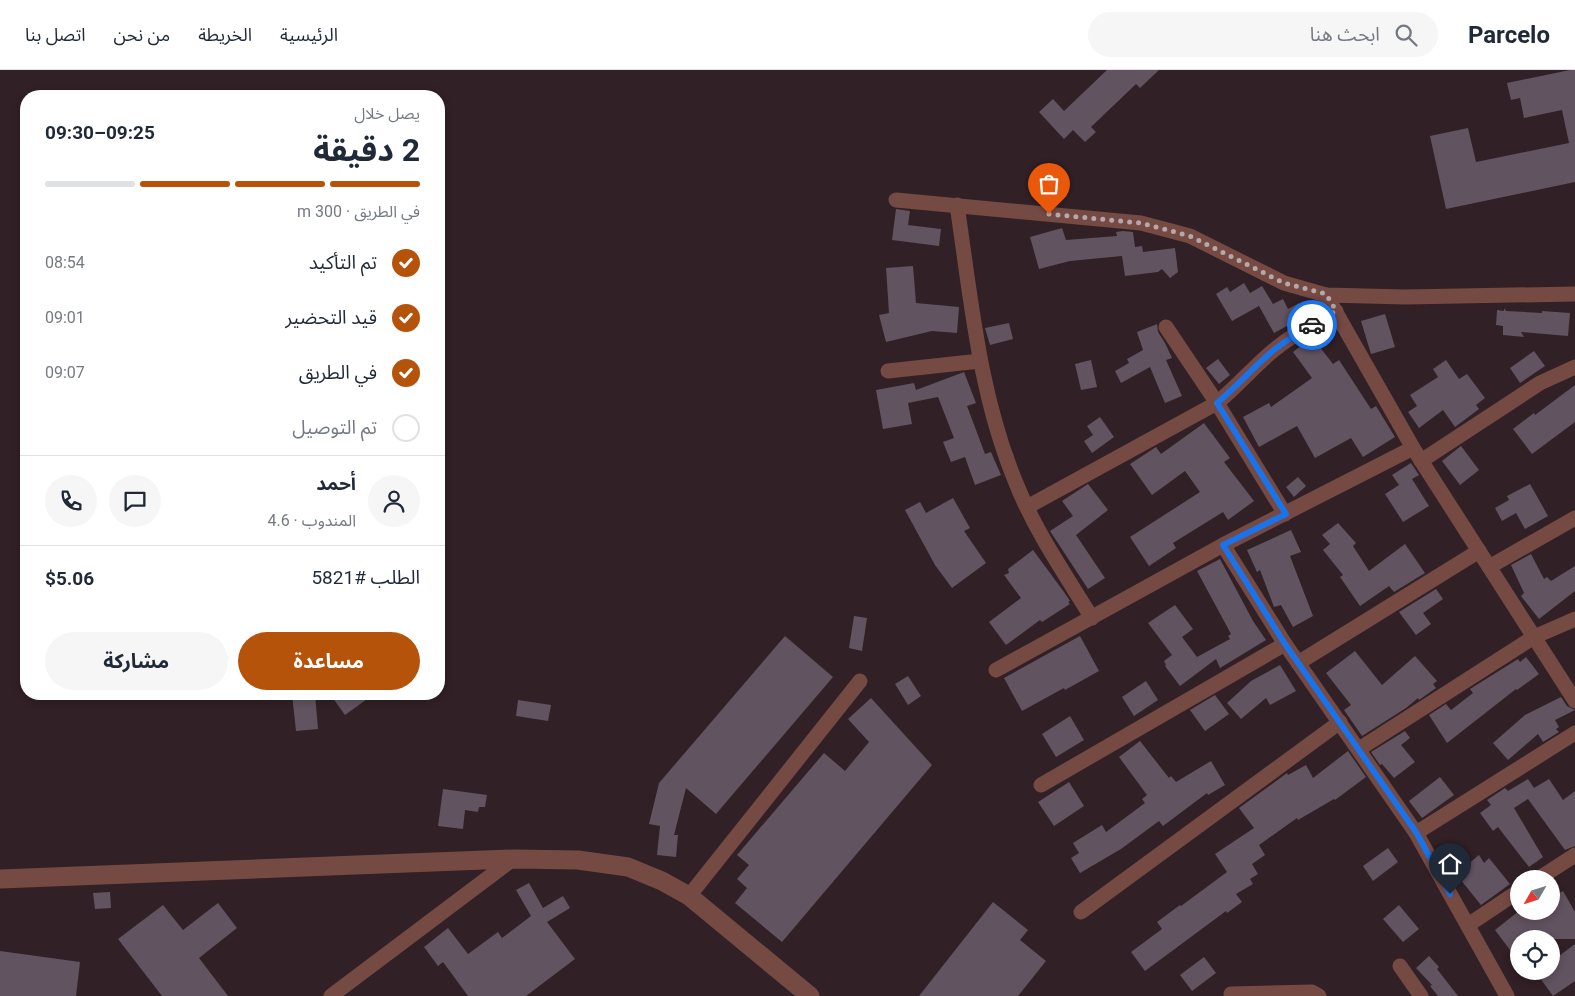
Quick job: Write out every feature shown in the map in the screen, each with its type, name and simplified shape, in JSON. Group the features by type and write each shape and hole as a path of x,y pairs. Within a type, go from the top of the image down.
{"street":[{"path":"896,200 1141,223 1190,236 1284,283 1326,294 1405,297 1575,294"},
{"path":"957,205 980,361 996,428 1015,482 1027,507 1043,538 1092,618"},
{"path":"1326,294 1417,454 1575,701"},
{"path":"1027,507 1217,403 1235,389 1268,355 1286,341 1336,311"},
{"path":"1166,327 1217,403 1286,514"},
{"path":"888,370 980,361"},
{"path":"996,670 1223,545 1417,454 1540,383 1575,367"},
{"path":"1489,567 1575,518"},
{"path":"1223,545 1285,644 1416,832 1507,996"},
{"path":"1298,663 1479,551"},
{"path":"1359,749 1534,637 1575,620"},
{"path":"1041,785 1285,644"},
{"path":"689,896 860,681"},
{"path":"1082,912 1340,722"},
{"path":"1416,832 1575,733"},
{"path":"1552,870 1575,855"},
{"path":"331,996 513,859"},
{"path":"0,879 513,859 578,860 628,867 662,880 689,896 810,996"},
{"path":"1468,925 1510,897"},
{"path":"1400,966 1421,996"},
{"path":"1231,994 1312,992 1319,996"}],"building":[{"path":"1107,70 1159,70 1140,88 1136,84 1091,127 1096,132 1085,142 1073,130 1064,139 1039,112 1053,99 1064,111"},
{"path":"1575,70 1575,182 1446,209 1430,136 1468,128 1476,162 1569,143 1562,110 1524,118 1520,98 1511,100 1507,83"},
{"path":"896,209 910,211 908,225 941,229 939,246 892,240"},
{"path":"1062,228 1066,240 1117,236 1116,232 1123,231 1133,232 1135,247 1142,246 1143,252 1175,248 1178,272 1170,278 1162,269 1158,272 1125,276 1122,256 1070,261 1039,269 1030,237"},
{"path":"913,266 916,303 959,307 957,333 932,331 886,342 879,315 889,313 886,268"},
{"path":"1244,283 1250,293 1262,286 1273,304 1283,299 1288,309 1299,303 1307,315 1274,333 1259,306 1232,321 1216,294 1227,287 1230,292"},
{"path":"1504,308 1506,311 1570,313 1568,336 1521,332 1524,337 1503,335 1503,326 1496,325 1497,310 1504,311"},
{"path":"1385,314 1395,347 1371,354 1361,321"},
{"path":"1009,323 1013,339 990,345 985,328"},
{"path":"1157,324 1158,332 1172,358 1166,360 1182,396 1165,403 1150,367 1121,383 1115,371 1129,363 1127,359 1143,350 1137,332"},
{"path":"1312,337 1333,364 1339,360 1371,409 1376,406 1395,437 1363,457 1351,438 1315,458 1297,426 1259,447 1243,417 1269,403 1271,407 1312,378 1293,352"},
{"path":"1534,351 1545,366 1520,383 1510,368"},
{"path":"1218,359 1230,375 1219,384 1206,368"},
{"path":"1091,360 1097,387 1081,390 1075,364"},
{"path":"1446,360 1459,379 1467,374 1485,398 1476,405 1479,409 1455,427 1443,410 1419,428 1408,412 1417,406 1410,395 1438,377 1433,369"},
{"path":"964,372 976,403 967,406 985,454 991,452 1001,475 975,485 965,457 951,462 943,442 954,438 938,397 908,403 912,424 883,429 876,390 914,383 916,390"},
{"path":"1575,385 1575,422 1532,454 1513,429"},
{"path":"1100,417 1114,437 1092,453 1084,441 1093,435 1087,426"},
{"path":"1204,423 1230,458 1224,462 1254,501 1228,520 1223,512 1173,543 1176,548 1149,566 1130,537 1200,492 1185,471 1152,495 1130,464 1156,447 1161,454"},
{"path":"1461,446 1479,470 1460,485 1442,461"},
{"path":"1411,463 1419,475 1412,479 1429,506 1403,522 1385,494 1399,485 1392,475"},
{"path":"1298,477 1306,486 1294,497 1286,487"},
{"path":"1088,484 1108,510 1076,535 1105,578 1088,589 1050,531 1073,516 1062,501"},
{"path":"1530,484 1548,516 1525,529 1516,513 1502,521 1495,508 1509,500 1507,496"},
{"path":"953,498 970,528 964,531 986,563 952,588 935,565 905,510 920,502 926,513"},
{"path":"1338,523 1356,543 1353,546 1369,571 1405,544 1425,573 1394,592 1389,586 1360,606 1340,577 1343,575 1323,550 1330,544 1322,535"},
{"path":"1291,530 1301,552 1290,556 1313,616 1293,627 1281,605 1274,607 1260,570 1257,572 1247,550"},
{"path":"1033,550 1064,592 1070,604 1042,622 1040,620 1006,645 989,622 1021,598 1004,575 1009,573 1008,569"},
{"path":"1531,554 1544,579 1547,577 1551,581 1575,566 1575,591 1539,619 1521,596 1524,593 1511,565"},
{"path":"1220,559 1253,621 1266,640 1220,668 1216,659 1180,686 1165,666 1164,661 1172,655 1148,623 1175,605 1193,629 1182,637 1197,657 1230,639 1228,636 1231,634 1197,571"},
{"path":"1436,589 1443,599 1423,613 1431,624 1416,635 1399,612"},
{"path":"854,616 867,618 862,651 849,648"},
{"path":"785,636 833,677 716,814 686,788 674,835 678,835 676,857 657,855 660,826 649,824 659,783"},
{"path":"1080,636 1099,671 1022,711 1004,678"},
{"path":"1355,651 1382,685 1415,656 1437,681 1433,684 1436,688 1362,736 1344,710 1351,705 1326,673"},
{"path":"1526,657 1539,674 1516,689 1447,743 1429,715 1446,704 1451,710 1473,693 1470,689 1518,659 1520,662"},
{"path":"1280,665 1296,691 1270,705 1266,698 1241,719 1227,703 1251,681"},
{"path":"908,676 921,696 908,705 895,684"},
{"path":"1146,681 1158,700 1134,716 1122,697"},
{"path":"1215,695 1229,714 1205,731 1190,710"},
{"path":"1561,697 1567,706 1575,710 1555,720 1559,727 1556,729 1559,732 1543,742 1538,734 1508,760 1493,743 1525,715"},
{"path":"871,698 932,765 782,942 735,903 747,888 737,879 749,865 737,855 824,753 845,771 869,742 848,719"},
{"path":"293,700 316,700 318,729 296,731"},
{"path":"334,700 366,700 345,715"},
{"path":"518,700 551,705 548,721 516,716"},
{"path":"1070,716 1084,740 1056,757 1042,734"},
{"path":"1405,731 1410,738 1401,745 1415,762 1394,778 1382,764 1380,765 1371,752"},
{"path":"1140,741 1169,778 1171,776 1176,782 1211,761 1225,785 1208,795 1207,793 1163,826 1159,821 1121,849 1080,873 1071,858 1079,853 1073,843 1102,825 1106,832 1145,803 1142,799 1147,795 1119,757"},
{"path":"1348,751 1366,777 1335,800 1298,820 1297,818 1259,845 1265,855 1252,864 1258,874 1250,879 1253,884 1236,894 1242,902 1227,913 1226,911 1145,971 1131,952 1162,929 1157,922 1227,872 1215,854 1254,828 1239,808 1287,773 1288,775 1306,765 1313,778"},
{"path":"1440,777 1454,795 1422,818 1409,801"},
{"path":"1528,779 1534,788 1549,779 1563,800 1575,791 1575,846 1565,850 1528,799 1514,808 1543,857 1529,867 1498,827 1493,831 1480,813 1491,805 1487,800 1505,788 1508,791"},
{"path":"1069,782 1084,806 1054,826 1038,802"},
{"path":"443,789 487,795 485,807 479,807 478,812 465,810 463,829 438,826"},
{"path":"1388,848 1398,862 1373,881 1363,866"},
{"path":"1479,855 1484,863 1489,858 1510,884 1481,905 1456,874"},
{"path":"529,883 543,908 563,896 570,908 547,922 575,959 526,996 468,996 443,962 438,966 424,947 448,928 468,954 498,932 502,938 531,916 516,890"},
{"path":"1563,891 1575,912 1575,939 1560,939 1560,930 1510,930 1510,950 1495,930 1510,918 1510,920 1560,920 1560,893"},
{"path":"110,892 111,908 95,909 93,893"},
{"path":"993,902 1028,930 1020,940 1046,961 1018,996 919,996"},
{"path":"218,903 237,928 199,958 228,996 162,996 118,939 163,905 183,930"},
{"path":"1399,905 1419,929 1403,942 1383,919"},
{"path":"1575,944 1575,981 1553,996 1541,980 1560,980 1560,955"},
{"path":"0,951 80,962 76,996 0,996"},
{"path":"1429,956 1439,967 1437,969 1458,996 1438,996 1430,986 1432,985 1416,968"},
{"path":"1204,957 1216,973 1192,991 1180,975"}],"way so far":[{"path":"1049,214 1141,223 1190,236 1284,283 1326,294 1336,311 1312,325"}],"route":[{"path":"1312,325 1268,355 1235,389 1217,403 1286,514 1223,545 1285,644 1416,832 1450,894"}]}
